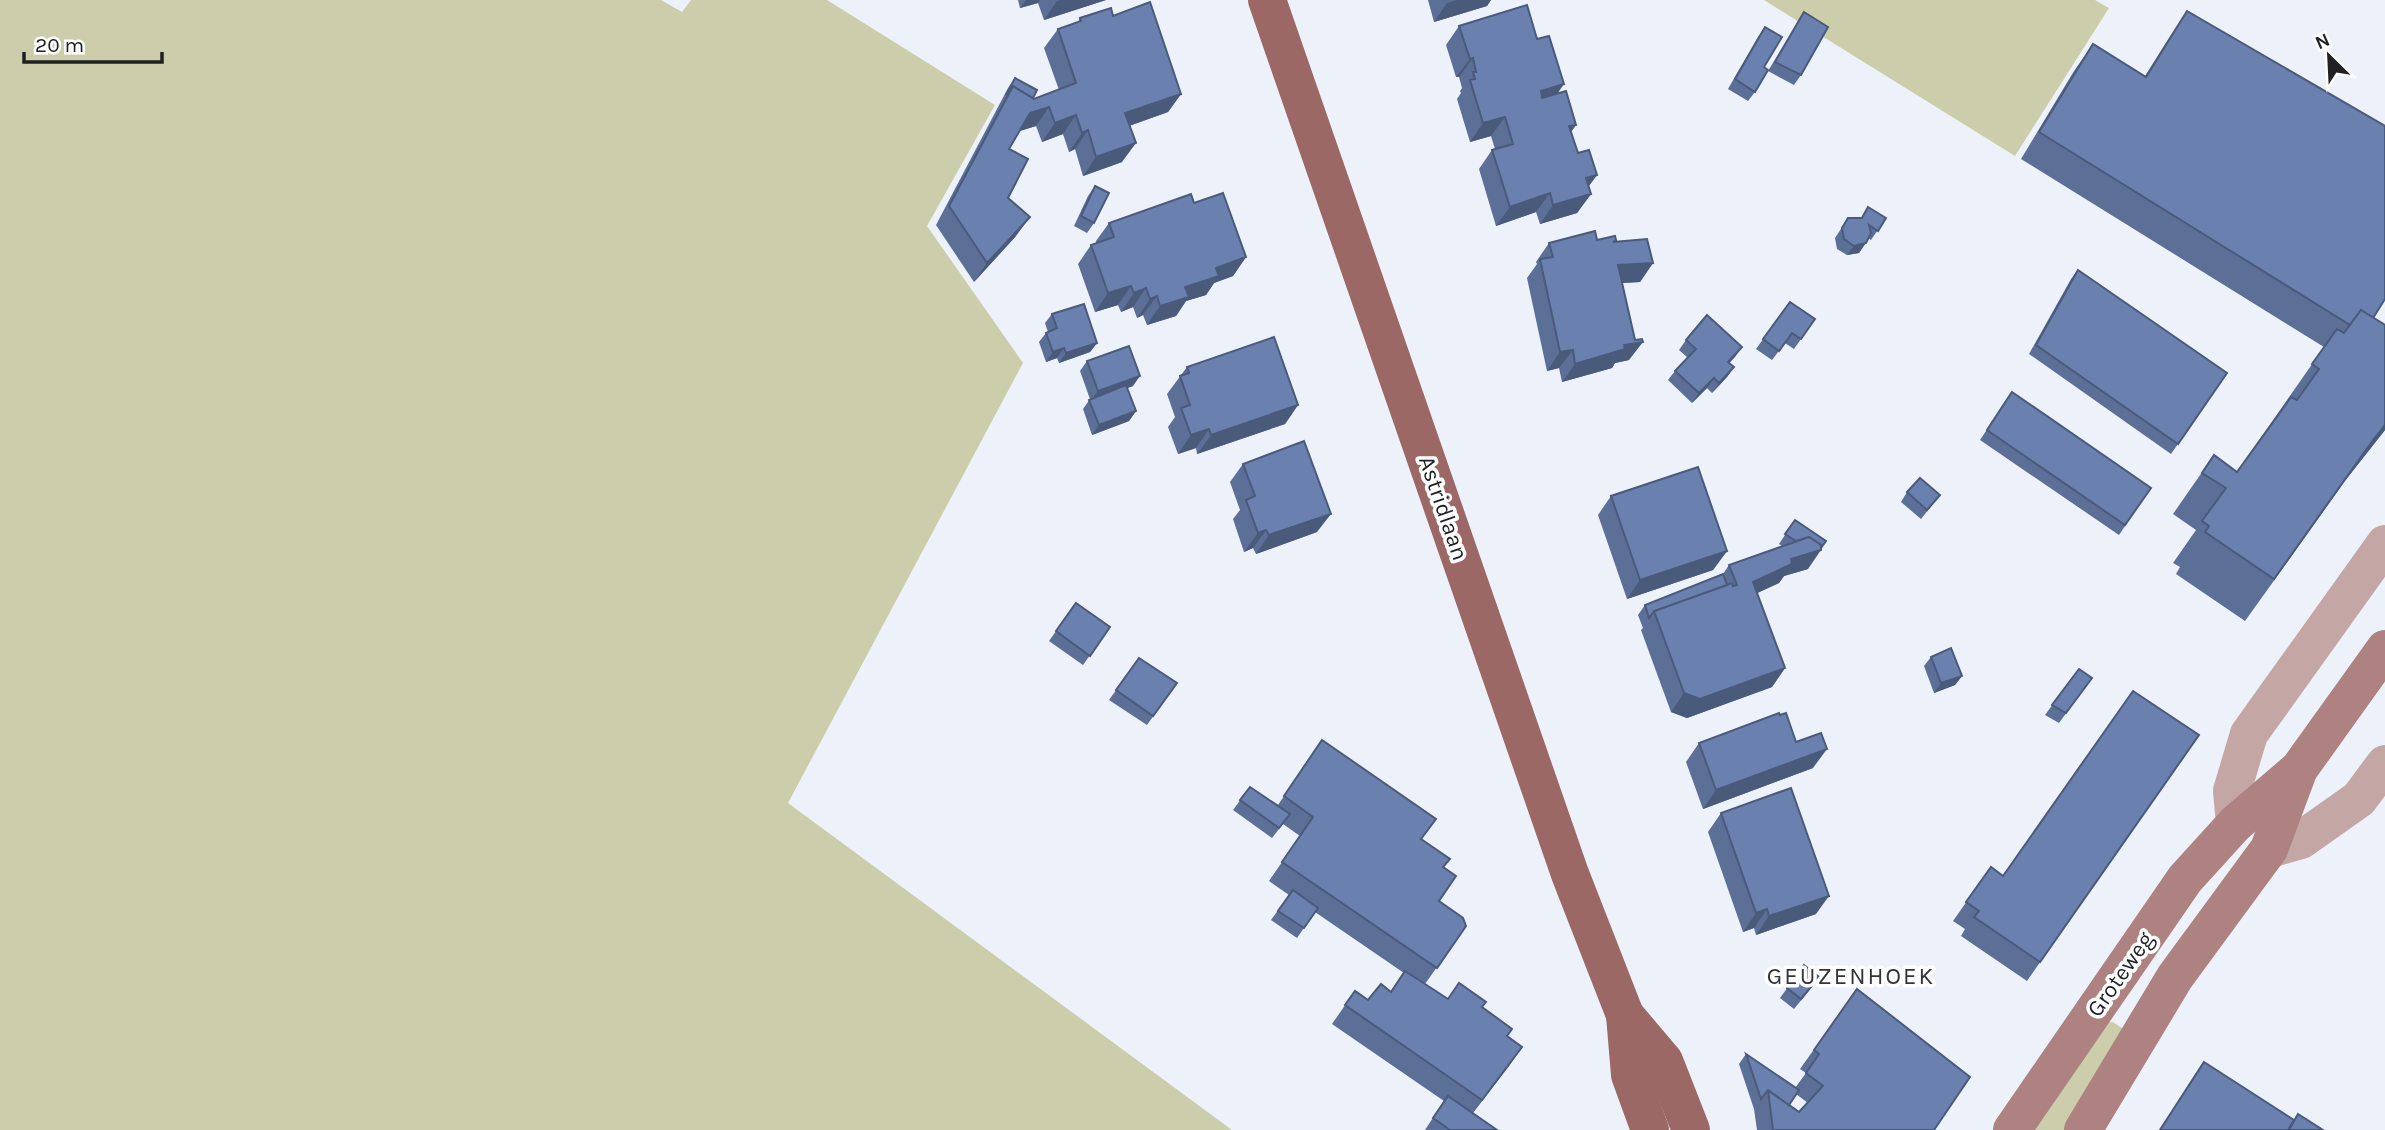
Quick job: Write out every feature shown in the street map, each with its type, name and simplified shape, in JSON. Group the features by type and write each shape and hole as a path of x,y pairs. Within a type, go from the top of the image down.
{"main road":[{"name":"Astridlaan","path":"1267,0 1566,861 1625,1015 1630,1074 1650,1130"},
{"name":"Groteweg","path":"2012,1130 2185,879 2235,824 2299,769 2385,649"},
{"name":"Groteweg","path":"2083,1130 2175,978 2269,849 2299,769"},
{"name":"Astridlaan","path":"1625,1015 1664,1061 1691,1130"}],"street":[{"path":"2235,824 2232,791 2249,734 2385,544"},
{"path":"2269,849 2301,840 2359,799 2385,764"}],"green space":[{"path":"0,0 661,0 682,12 691,0 827,0 995,105 927,226 1023,363 788,803 1232,1130 0,1130"},
{"path":"1764,0 2095,0 2109,8 2015,156"},
{"path":"2113,1022 2122,1028 2123,1039 2068,1130 2028,1130 2103,1023"}],"building":[{"path":"1150,2 1181,94 1125,113 1136,143 1096,157 1088,130 1082,133 1076,115 1055,123 1049,107 1030,113 1009,149 1028,159 1008,198 1030,217 987,263 949,206 1013,86 1034,99 1076,83 1058,29 1081,21 1080,18 1111,8 1113,16"},
{"path":"1527,5 1537,39 1549,36 1564,84 1541,91 1542,98 1566,91 1576,125 1569,126 1578,153 1589,150 1597,175 1586,178 1591,194 1553,205 1550,193 1510,207 1492,150 1513,144 1505,117 1483,123 1470,80 1475,79 1473,72 1476,72 1473,58 1470,59 1459,26"},
{"path":"2187,11 2385,126 2385,299 2373,318 2361,310 2350,325 2039,132 2093,44 2146,77"},
{"path":"1804,12 1828,27 1801,75 1775,62"},
{"path":"1765,27 1782,37 1764,67 1768,70 1755,92 1735,79"},
{"path":"1015,78 1037,90 1033,98 1013,86 1006,95"},
{"path":"1095,186 1109,193 1094,223 1081,216"},
{"path":"1223,193 1246,257 1216,268 1219,276 1185,287 1189,297 1160,306 1157,296 1150,299 1146,288 1134,293 1131,286 1108,293 1091,245 1114,237 1109,223 1191,194 1194,203"},
{"path":"1868,207 1886,218 1878,231 1869,225 1871,233 1866,243 1854,246 1844,239 1842,228 1848,218 1862,218"},
{"path":"1595,231 1597,240 1615,236 1616,240 1613,242 1647,239 1653,263 1618,265 1635,340 1642,339 1643,342 1624,345 1625,349 1575,364 1573,350 1560,352 1540,259 1553,257 1549,243"},
{"path":"2078,270 2227,373 2178,444 2036,345"},
{"path":"1790,302 1815,319 1801,339 1792,333 1779,351 1763,339"},
{"path":"1084,304 1097,343 1066,353 1064,348 1053,352 1046,333 1057,328 1052,314"},
{"path":"2361,310 2385,325 2385,425 2274,579 2205,532 2209,526 2202,521 2226,488 2202,473 2214,455 2237,472 2291,397 2297,400 2319,369 2312,364 2337,329 2344,333"},
{"path":"1707,315 1742,347 1728,362 1734,367 1719,383 1714,378 1699,393 1675,371 1696,349 1686,340"},
{"path":"1274,337 1298,405 1211,435 1209,429 1191,435 1181,408 1190,405 1180,376 1189,373 1187,367"},
{"path":"1129,346 1140,376 1098,391 1087,361"},
{"path":"1126,385 1136,411 1099,425 1089,400"},
{"path":"2012,392 2151,488 2125,525 1987,430"},
{"path":"1304,441 1331,514 1269,535 1266,530 1258,533 1246,500 1255,496 1243,464"},
{"path":"1698,467 1727,551 1640,580 1611,496"},
{"path":"1920,478 1940,495 1927,510 1907,492"},
{"path":"1795,520 1826,541 1821,548 1821,545 1809,537 1796,541 1785,534"},
{"path":"1809,537 1821,545 1821,550 1791,559 1792,564 1753,582 1785,668 1700,699 1684,693 1654,611 1732,583 1733,586 1737,585 1729,565"},
{"path":"1723,574 1727,585 1654,611 1649,618 1645,605"},
{"path":"1076,603 1110,627 1090,656 1056,631"},
{"path":"1951,648 1962,676 1941,683 1931,657"},
{"path":"1139,658 1177,683 1153,716 1116,690"},
{"path":"2079,669 2092,678 2066,713 2052,705"},
{"path":"2133,691 2199,735 2040,962 1974,917 1979,911 1966,902 1991,867 2003,876"},
{"path":"1779,713 1786,713 1796,742 1821,733 1827,749 1716,790 1699,743"},
{"path":"1322,740 1436,819 1421,839 1450,859 1443,867 1456,876 1439,901 1463,918 1466,926 1437,968 1282,862 1313,817 1284,796"},
{"path":"1250,787 1290,814 1279,828 1240,800"},
{"path":"1791,788 1829,896 1769,916 1767,909 1756,913 1721,813"},
{"path":"1293,890 1318,908 1304,928 1278,911"},
{"path":"1804,965 1819,977 1801,999 1787,988"},
{"path":"1405,971 1448,999 1459,983 1486,1002 1482,1007 1512,1029 1507,1036 1522,1047 1482,1100 1345,1005 1355,991 1368,1000 1381,984 1391,992"},
{"path":"1857,989 1970,1077 1934,1130 1773,1130 1768,1090 1799,1112 1823,1086 1806,1073 1819,1054 1814,1050"},
{"path":"1746,1054 1799,1090 1789,1105 1768,1090 1761,1099"},
{"path":"2204,1062 2294,1120 2288,1130 2160,1130"},
{"path":"1448,1096 1497,1130 1450,1130 1433,1118"},
{"path":"2298,1114 2323,1130 2289,1130"}],"district":[{"name":"GEUZENHOEK","path":"1851,976"}]}
